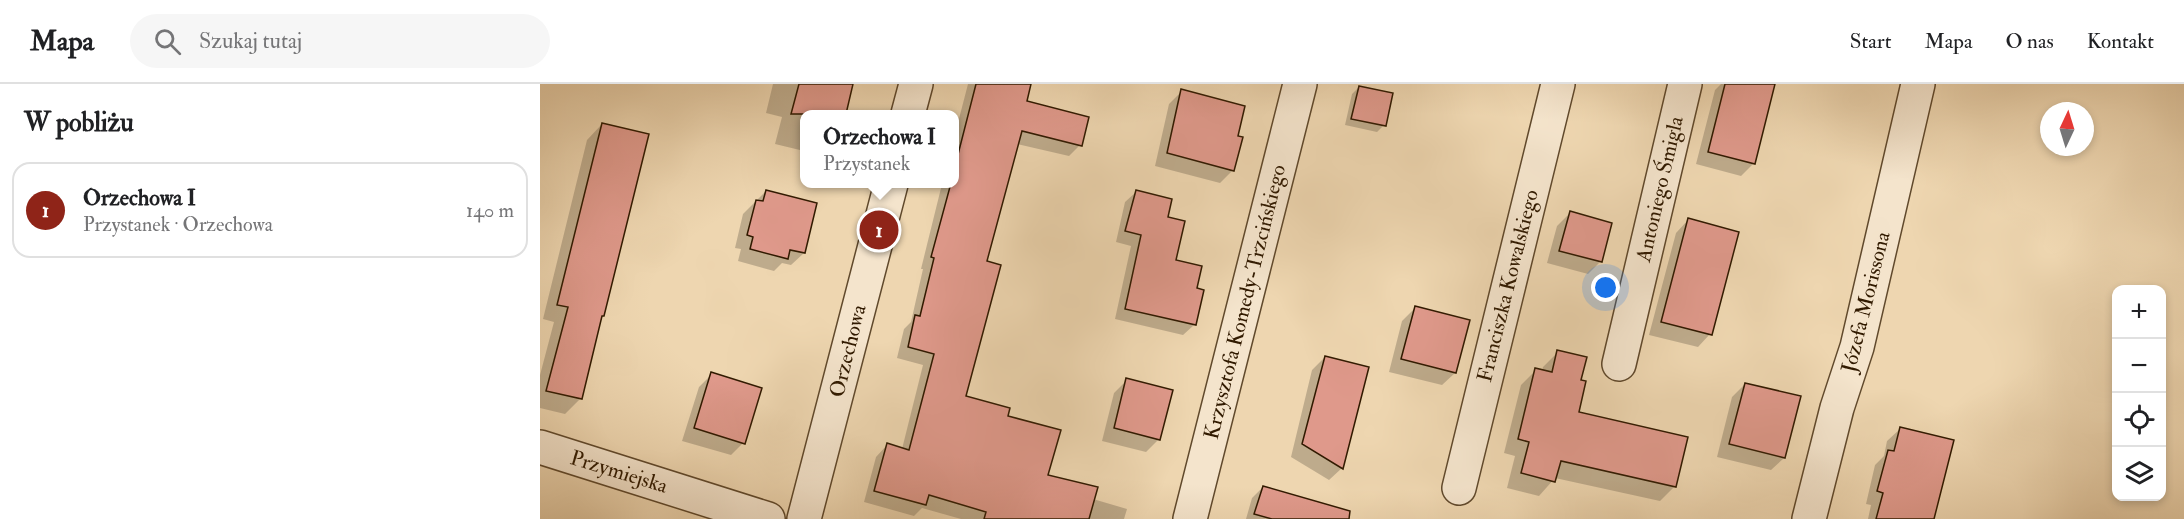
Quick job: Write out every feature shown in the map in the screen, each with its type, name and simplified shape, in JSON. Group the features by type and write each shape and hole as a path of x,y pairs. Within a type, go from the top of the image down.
{"street":[{"path":"909,110 916,84"},
{"name":"Krzysztofa Komedy-Trzcińskiego","path":"1190,519 1300,84"},
{"name":"Franciszka Kowalskiego","path":"1459,488 1472,426 1558,84"},
{"name":"Antoniego Śmigla","path":"1619,364 1685,84"},
{"name":"Józefa Morissona","path":"1809,519 1837,408 1857,347 1918,84"},
{"name":"Orzechowa","path":"804,519 890,188"},
{"name":"Przymiejska","path":"540,447 768,519"}],"building":[{"path":"799,84 853,84 847,110 800,110 800,114 791,114"},
{"path":"976,84 1031,84 1027,101 1089,117 1082,146 1022,131 987,261 1001,265 966,396 1010,408 1008,416 1061,430 1048,475 1098,487 1089,519 984,519 986,512 929,495 926,505 874,491 887,443 909,450 934,354 908,347 915,315 920,316 934,258 931,257 950,188 959,188 959,150"},
{"path":"1725,84 1775,84 1755,164 1708,152"},
{"path":"1359,86 1393,93 1386,126 1351,119"},
{"path":"1181,89 1245,106 1238,136 1243,137 1234,171 1167,153"},
{"path":"602,123 649,134 582,399 546,391 568,307 557,305"},
{"path":"766,190 817,203 805,253 790,250 788,259 750,249 753,237 747,235 756,200 763,201"},
{"path":"1136,190 1172,199 1168,217 1185,221 1176,260 1202,266 1197,288 1204,290 1196,325 1125,309 1141,235 1125,231"},
{"path":"1570,211 1612,223 1602,262 1559,251"},
{"path":"1688,218 1739,232 1712,335 1661,322"},
{"path":"1415,306 1470,320 1456,373 1401,359"},
{"path":"1557,350 1587,357 1581,380 1586,381 1579,412 1688,437 1676,487 1561,461 1555,482 1521,473 1529,442 1518,439 1535,368 1552,372"},
{"path":"1325,356 1369,367 1343,469 1302,444"},
{"path":"711,372 762,388 745,444 694,428"},
{"path":"1126,378 1173,390 1160,440 1114,428"},
{"path":"1745,383 1801,396 1785,458 1729,444"},
{"path":"1900,427 1954,440 1934,519 1876,519 1883,493 1877,491 1888,450 1894,451"},
{"path":"1263,486 1350,511 1349,519 1272,519 1254,514"}],"place":[{"name":"Orzechowa I","path":"879,230"}]}
